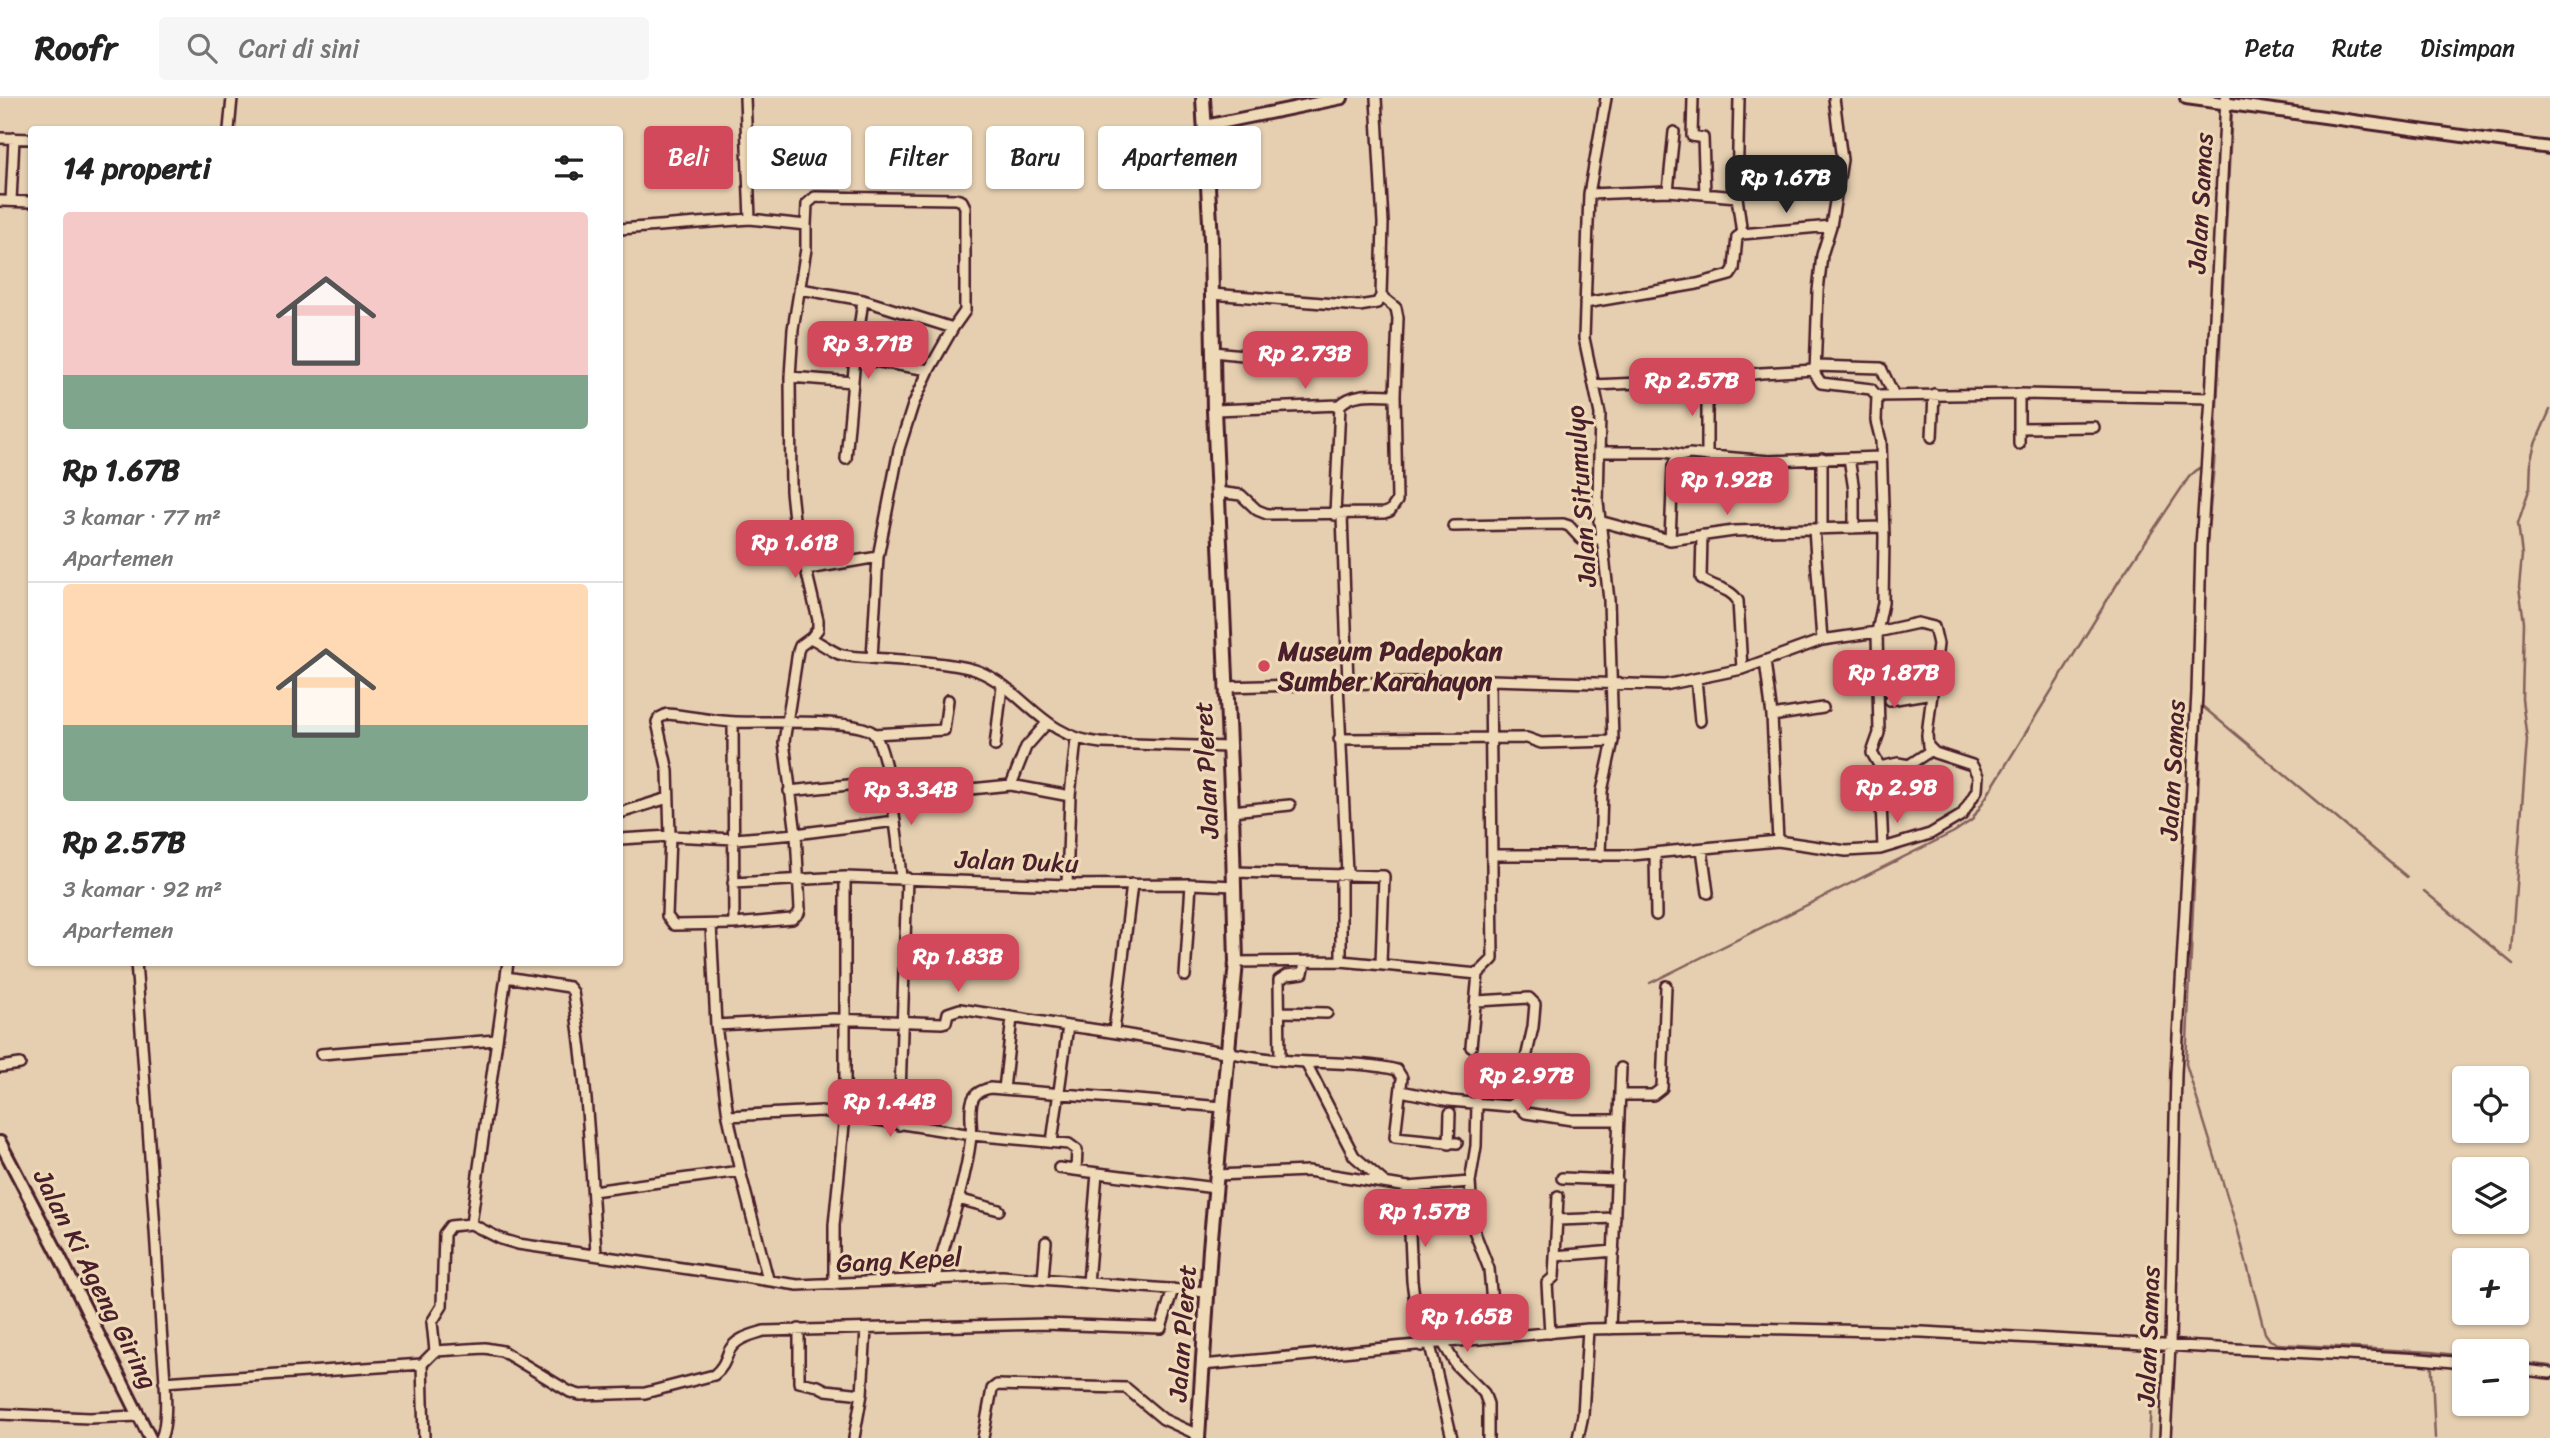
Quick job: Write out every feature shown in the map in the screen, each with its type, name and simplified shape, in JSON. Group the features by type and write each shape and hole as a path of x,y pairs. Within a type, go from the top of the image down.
{"main road":[{"name":"Jalan Pleret","path":"1203,98 1205,126"},
{"name":"Jalan Pleret","path":"1198,1437 1207,1292 1236,962 1208,189"}],"street":[{"path":"229,126 232,98"},
{"path":"745,98 750,219"},
{"path":"1205,126 1342,98"},
{"path":"1212,294 1359,306 1377,303 1381,296 1383,223 1376,98"},
{"name":"Jalan Situmulyo","path":"1600,856 1602,791 1613,741 1612,684 1609,600 1599,521 1600,414 1584,346 1589,194 1606,98"},
{"path":"1693,98 1692,136 1703,138 1705,194"},
{"path":"1740,98 1737,197 1742,234"},
{"path":"1834,98 1842,160 1831,226 1822,255 1815,368 1817,379 1821,383 1871,389 1877,396 1876,421 1881,441 1884,527 1883,603 1877,632 1879,733 1873,755 1879,767 1906,765 1930,751"},
{"path":"2186,98 2550,148"},
{"name":"Jalan Samas","path":"2165,1438 2170,1346 2176,1073 2197,693 2201,546 2231,103"},
{"path":"1668,191 1674,132"},
{"path":"0,138 28,139"},
{"path":"11,201 14,138"},
{"path":"1589,194 1668,191 1737,197"},
{"path":"872,658 878,557 901,441 929,370 953,328 964,315 966,307 965,207 962,201 956,199 815,197 807,204 806,248 793,320 790,377 791,491 794,519 808,569 818,629 798,651 785,723 783,742 796,834 800,909 796,917 711,925 674,925 668,919 670,836 666,762 657,726 659,718 667,714 733,722 785,723 862,727 874,734 880,745 888,780 904,878 903,1023 898,1125"},
{"path":"0,201 28,202"},
{"path":"623,229 750,219 806,225"},
{"path":"1585,303 1697,284 1730,275 1734,269 1737,237 1742,234 1831,226"},
{"path":"800,289 863,300 953,328"},
{"path":"1217,492 1241,495 1257,510 1267,514 1384,513 1394,507 1398,317 1396,308 1381,296"},
{"path":"846,459 863,300"},
{"path":"1213,352 1324,363"},
{"path":"855,358 929,370"},
{"path":"1594,385 1707,380 1815,368 1881,368 1894,395"},
{"path":"790,377 853,382"},
{"path":"1707,380 1707,456"},
{"path":"1932,437 1934,394"},
{"path":"2019,394 2019,444"},
{"path":"1877,396 2019,394 2211,398"},
{"path":"1214,410 1339,405 1353,396 1395,395"},
{"path":"1339,405 1343,683 1339,739 1344,873 1341,961"},
{"path":"2019,428 2094,427"},
{"path":"1601,452 1665,452 1769,461 1880,457"},
{"path":"1670,540 1673,466 1677,457 1683,455"},
{"path":"1822,458 1818,529 1822,639"},
{"path":"1849,458 1854,490 1854,528"},
{"path":"1599,521 1670,540 1734,531 1884,527"},
{"path":"1453,526 1563,524 1569,526 1581,539 1601,539"},
{"path":"1702,535 1701,578 1704,582 1733,593 1738,601 1742,668"},
{"path":"808,569 878,557"},
{"path":"1225,687 1490,680 1665,685 1742,668 1822,639 1877,632 1918,623 1934,627 1938,644 1927,741 1930,751"},
{"path":"811,638 839,654 973,669 1002,686 1047,723 1076,739 1101,743 1228,747"},
{"path":"1765,661 1773,716 1778,841"},
{"path":"1696,679 1700,721"},
{"path":"1471,1047 1478,974 1493,959 1490,680"},
{"path":"995,747 1002,686"},
{"path":"1890,700 1932,693"},
{"path":"874,734 944,730 948,700"},
{"path":"1773,716 1823,708"},
{"path":"733,722 734,924"},
{"path":"1011,785 1026,747 1047,723"},
{"path":"1339,739 1532,738 1541,743 1613,741"},
{"path":"1067,885 1070,796 1076,739"},
{"path":"1492,855 1600,856 1778,841 1846,851 1883,848 1930,834 1951,823 1969,805 1976,790 1977,770 1972,765 1930,751"},
{"path":"789,791 888,780"},
{"path":"891,797 1011,785 1070,796"},
{"path":"623,812 668,798"},
{"path":"1881,803 1883,848"},
{"path":"1232,811 1290,805"},
{"path":"623,839 670,836 734,839 895,821"},
{"path":"1702,849 1708,893"},
{"path":"1655,853 1656,915"},
{"path":"1234,872 1384,876 1381,964"},
{"path":"834,1284 834,1225 845,1115 845,877"},
{"name":"Jalan Duku","path":"733,883 845,877 1067,885 1234,886"},
{"path":"1114,1031 1132,884"},
{"path":"1185,976 1191,884"},
{"path":"711,925 716,1025 728,1116 768,1279"},
{"path":"1236,962 1341,961 1478,974"},
{"path":"1280,1060 1279,980 1287,975 1303,973 1305,962"},
{"path":"136,966 164,1381 164,1429 160,1438"},
{"path":"435,1351 432,1324 442,1308 444,1234 450,1226 471,1224 507,966"},
{"path":"506,977 569,987 573,992 580,1036 596,1254"},
{"path":"1620,1095 1653,1096 1662,1088 1666,986"},
{"path":"1477,1000 1529,998 1535,1004 1516,1103"},
{"path":"716,1025 845,1020 942,1023 946,1022 948,1013 960,1009 1114,1031 1227,1053 1397,1070 1402,1077 1395,1137 1453,1144 1450,1113"},
{"path":"1280,1012 1327,1013"},
{"path":"1004,1088 1012,1018"},
{"path":"1052,1142 1068,1026"},
{"path":"321,1054 496,1040"},
{"path":"1306,1063 1354,1156 1367,1170 1388,1185"},
{"path":"0,1067 20,1064"},
{"path":"1610,1329 1621,1068"},
{"path":"934,1280 958,1199 972,1135 971,1104 975,1095 990,1088 1004,1088 1223,1107"},
{"path":"1401,1091 1450,1101 1508,1106 1516,1103"},
{"path":"1477,1102 1476,1146 1470,1182 1473,1228 1489,1269 1495,1337"},
{"path":"1516,1103 1526,1113 1572,1120 1619,1119"},
{"path":"728,1116 821,1111 972,1135 1069,1144 1077,1150 1076,1170"},
{"name":"Jalan Ki Ageng Giring","path":"0,1142 150,1438"},
{"path":"1059,1168 1216,1182 1300,1170 1408,1187 1470,1182"},
{"path":"593,1191 740,1171"},
{"path":"1088,1283 1097,1173"},
{"path":"1562,1178 1617,1180"},
{"path":"1408,1187 1412,1281 1425,1345 1452,1438"},
{"path":"1550,1332 1547,1283 1555,1277 1558,1196"},
{"path":"958,1199 999,1210"},
{"path":"1557,1220 1615,1218"},
{"name":"Gang Kepel","path":"471,1224 509,1242 798,1285 1002,1276 1207,1292"},
{"path":"1043,1279 1046,1242"},
{"path":"1555,1256 1614,1251"},
{"path":"164,1381 422,1364 435,1351 485,1348 502,1351 570,1392 580,1395 645,1393 714,1375 723,1367 733,1345 751,1335 799,1329 1045,1324 1161,1328 1173,1289"},
{"path":"1202,1365 1588,1329 1731,1327 1922,1332 2452,1361"},
{"path":"799,1329 799,1382 826,1390 862,1394"},
{"path":"854,1438 862,1394 866,1329"},
{"path":"1578,1438 1583,1415 1588,1329"},
{"path":"1443,1343 1456,1365 1484,1392 1488,1404 1488,1438"},
{"path":"422,1364 424,1438"},
{"path":"2529,1371 2550,1373"},
{"path":"983,1438 992,1389 997,1385 1126,1388 1163,1419 1198,1437"},
{"path":"0,1414 89,1418 139,1416"}],"waterway":[{"path":"2232,108 2214,465 2206,552 2186,1064 2238,1231 2265,1333 2270,1340 2278,1344 2452,1355"},
{"path":"2511,952 2527,740 2522,699 2524,622 2519,587 2522,555 2518,523 2530,487 2531,459 2535,444 2550,410"},
{"path":"1650,983 1954,832 1972,820 2119,581 2189,477 2204,467"},
{"path":"2202,706 2407,877"},
{"path":"2424,891 2513,964"},
{"path":"2431,1352 2435,1438"},
{"path":"2529,1364 2550,1366"},
{"path":"2149,1438 2153,1367"}],"place":[{"name":"Museum Padepokan Sumber Karahayon","path":"1264,666"}]}
